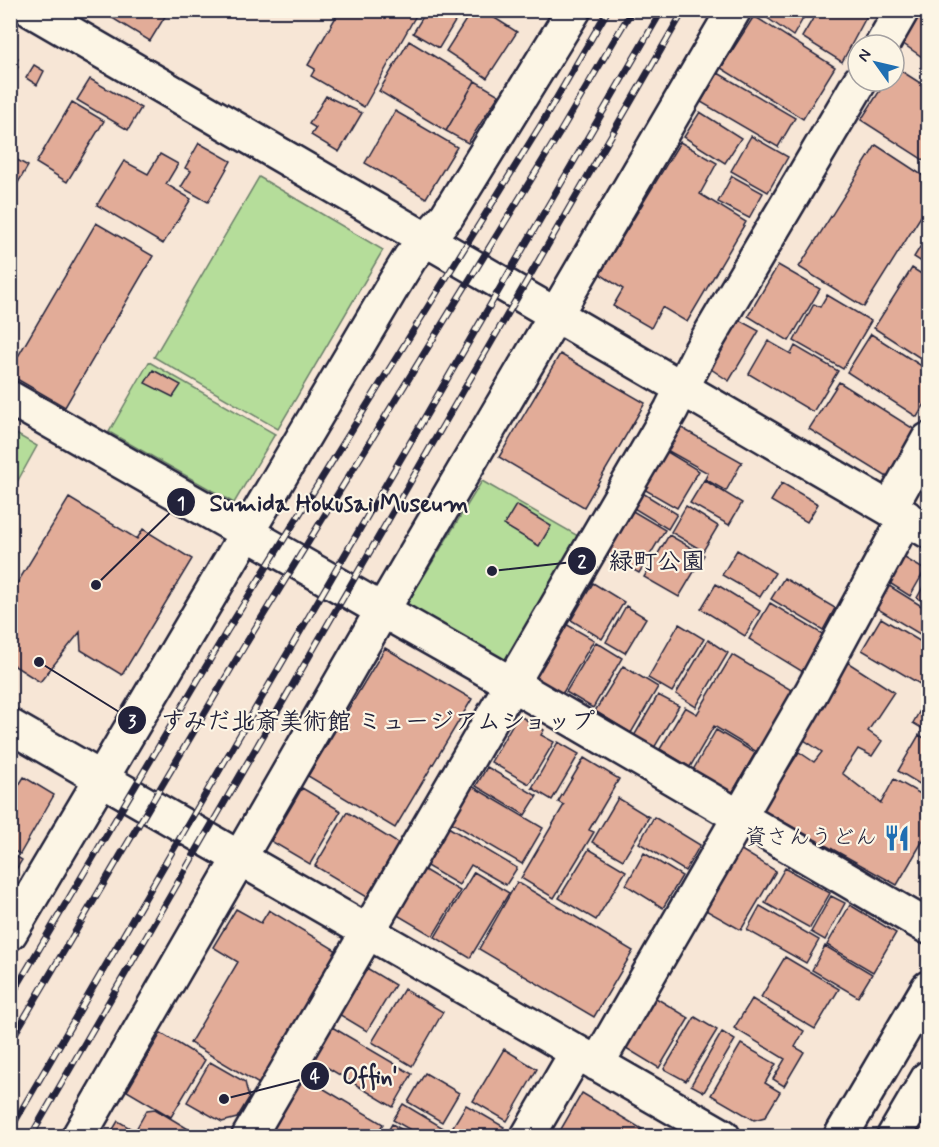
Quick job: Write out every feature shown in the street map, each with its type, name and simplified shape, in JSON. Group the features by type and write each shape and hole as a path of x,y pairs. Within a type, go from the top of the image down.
{"main road":[{"path":"31,10 425,241 908,519"},
{"path":"10,933 248,534 393,284 410,258 447,216 574,10"},
{"path":"79,1137 382,610 734,10"},
{"path":"889,33 902,10"},
{"path":"249,1137 853,93"},
{"path":"10,398 510,683 928,927"},
{"path":"528,1137 587,1058 740,816 811,693 908,519 928,440"},
{"path":"10,726 723,1137"},
{"path":"842,1137 928,988"},
{"path":"894,1137 928,1078"}],"green space":[{"path":"259,177 383,250 278,429 154,357"},
{"path":"149,362 275,434 234,503 109,432"},
{"path":"11,431 37,446 11,493"},
{"path":"482,481 578,536 504,662 405,607"}],"building":[{"path":"99,10 169,10 150,41"},
{"path":"340,10 419,10 364,107 311,76 315,69 308,65"},
{"path":"427,10 462,10 439,48 413,33"},
{"path":"472,10 482,10 517,32 487,78 446,51"},
{"path":"756,10 808,10 793,36"},
{"path":"818,10 870,10 858,33 846,33 846,55 842,62 802,37"},
{"path":"922,10 928,10 928,61 906,46 906,36"},
{"path":"754,16 835,67 803,119 721,68"},
{"path":"409,41 475,81 446,131 379,91"},
{"path":"10,54 18,59 14,65 18,67 10,81"},
{"path":"34,65 44,71 37,85 26,78"},
{"path":"718,73 795,118 778,147 701,102"},
{"path":"906,74 928,88 928,163 861,120 878,93 906,93"},
{"path":"90,79 141,108 128,130 77,100"},
{"path":"475,81 499,95 468,143 446,131"},
{"path":"326,96 362,113 339,152 311,135 316,128 309,124"},
{"path":"72,102 104,121 67,182 36,163"},
{"path":"395,111 457,147 426,198 365,163"},
{"path":"700,112 741,138 725,163 684,137"},
{"path":"751,136 788,157 768,192 731,171"},
{"path":"680,142 717,163 700,194 746,222 687,322 662,307 651,328 613,306 623,289 600,274"},
{"path":"199,143 231,161 208,202 181,187 191,171 185,168"},
{"path":"876,145 928,179 928,205 864,307 799,267"},
{"path":"160,154 178,164 166,184 191,199 163,244 97,205 124,161 148,174"},
{"path":"10,156 28,166 10,196"},
{"path":"732,176 763,193 749,218 718,202"},
{"path":"96,223 153,256 65,407 10,375 10,370"},
{"path":"928,234 928,266 914,257"},
{"path":"778,265 820,289 789,341 748,316"},
{"path":"912,268 928,278 928,363 874,328"},
{"path":"827,295 871,321 843,369 794,341 814,304 820,307"},
{"path":"737,319 759,331 729,381 708,367"},
{"path":"871,334 928,370 928,399 917,417 847,372"},
{"path":"768,341 791,354 795,346 838,371 813,412 749,374"},
{"path":"560,354 645,403 584,507 499,457"},
{"path":"153,370 181,385 173,397 145,383"},
{"path":"839,382 917,431 887,477 809,429"},
{"path":"678,426 742,462 726,491 705,479 708,473 665,449"},
{"path":"664,450 699,471 677,508 642,488"},
{"path":"704,480 742,503 729,525 690,503"},
{"path":"782,483 818,504 807,522 771,501"},
{"path":"641,492 677,514 668,529 632,507"},
{"path":"69,498 137,539 143,529 192,559 122,675 81,650 80,632 40,682 10,663 10,595"},
{"path":"516,505 551,526 539,546 504,525"},
{"path":"686,506 718,526 703,551 671,532"},
{"path":"631,510 665,530 639,573 605,554"},
{"path":"669,535 704,555 679,597 644,577"},
{"path":"737,550 775,573 760,597 722,575"},
{"path":"903,557 925,570 910,596 888,582"},
{"path":"784,578 835,608 823,630 771,599"},
{"path":"928,578 928,604 917,598"},
{"path":"593,583 624,602 602,639 571,620"},
{"path":"716,584 760,611 745,636 701,609"},
{"path":"886,584 928,610 928,639 873,606"},
{"path":"770,603 824,635 803,672 749,639"},
{"path":"626,606 646,618 625,653 606,642"},
{"path":"881,618 928,646 928,682 925,687 862,650"},
{"path":"564,623 594,640 561,696 532,678"},
{"path":"679,624 704,639 672,692 648,678"},
{"path":"708,640 728,653 696,707 676,694"},
{"path":"596,642 622,658 593,708 566,692"},
{"path":"385,648 472,699 395,828 308,776"},
{"path":"732,655 793,691 757,752 714,726 690,767 660,749 685,707 697,714"},
{"path":"847,662 894,692 868,731 882,741 872,756 858,749 842,773 881,803 894,779 928,798 928,832 897,885 762,810 799,752 814,762 822,752 801,738"},
{"path":"623,666 658,687 631,733 595,711"},
{"path":"658,695 679,706 654,748 634,736"},
{"path":"928,696 928,732 913,723"},
{"path":"518,715 544,730 541,735 554,742 529,784 491,762"},
{"path":"716,730 755,753 732,793 693,770"},
{"path":"919,735 928,740 928,789 898,771"},
{"path":"558,742 579,754 552,800 532,788"},
{"path":"584,758 619,779 589,830 594,832 554,898 521,878 564,805 558,802"},
{"path":"487,767 537,796 525,815 476,786"},
{"path":"24,777 54,795 20,854 10,849 10,799"},
{"path":"470,785 543,828 522,864 449,821"},
{"path":"302,788 341,811 310,864 271,841"},
{"path":"618,798 649,817 623,860 592,842"},
{"path":"347,812 399,844 367,897 315,866"},
{"path":"654,817 700,845 685,871 639,843"},
{"path":"448,827 517,868 506,885 471,865 459,885 425,865"},
{"path":"738,848 776,871 741,930 702,908"},
{"path":"589,849 626,871 596,920 559,898"},
{"path":"10,853 22,860 10,879"},
{"path":"644,853 682,876 663,908 626,885"},
{"path":"421,868 460,891 433,936 394,913"},
{"path":"785,868 830,893 810,928 765,903"},
{"path":"474,872 509,893 470,958 435,937"},
{"path":"517,882 633,951 594,1017 479,949"},
{"path":"831,896 845,903 825,940 811,932"},
{"path":"850,905 896,933 873,972 827,945"},
{"path":"760,906 819,940 806,963 747,930"},
{"path":"236,909 261,923 269,910 337,951 259,1084 190,1043 238,962 213,947"},
{"path":"825,946 872,974 858,997 812,970"},
{"path":"785,957 839,989 815,1029 761,997"},
{"path":"365,967 395,985 367,1031 337,1013"},
{"path":"404,989 443,1012 412,1066 372,1042"},
{"path":"651,995 689,1018 659,1068 621,1045"},
{"path":"752,999 804,1031 795,1047 804,1052 784,1086 773,1079 785,1059 734,1028"},
{"path":"695,1017 717,1030 686,1081 664,1069"},
{"path":"332,1027 412,1074 393,1107 313,1059"},
{"path":"722,1032 735,1040 704,1092 691,1085"},
{"path":"161,1033 205,1060 171,1117 127,1091"},
{"path":"741,1044 776,1064 765,1083 780,1092 765,1117 754,1120 711,1095"},
{"path":"504,1049 537,1069 507,1121 473,1101"},
{"path":"210,1062 245,1082 249,1098 237,1118 222,1122 187,1102"},
{"path":"425,1073 459,1093 442,1122 408,1102"},
{"path":"304,1077 383,1124 376,1136 269,1136"},
{"path":"582,1093 642,1129 637,1136 557,1136"},
{"path":"403,1104 445,1129 441,1136 421,1136 393,1120"},
{"path":"466,1105 504,1127 498,1136 447,1136"},
{"path":"155,1109 200,1136 109,1136 118,1121 135,1131 147,1110"},
{"path":"392,1124 413,1136 385,1136"}],"railway":[{"path":"10,998 227,631 542,123 608,10"},
{"path":"10,1042 245,645 559,134 632,10"},
{"path":"10,1130 662,10"},
{"path":"31,1136 684,10"}],"place":[{"name":"緑町公園","path":"492,571"},
{"name":"Sumida Hokusai Museum","path":"96,585"},
{"name":"すみだ北斎美術館 ミュージアムショップ","path":"39,662"},
{"name":"資さんうどん","path":"897,838"},
{"name":"Offin'","path":"224,1099"}]}
